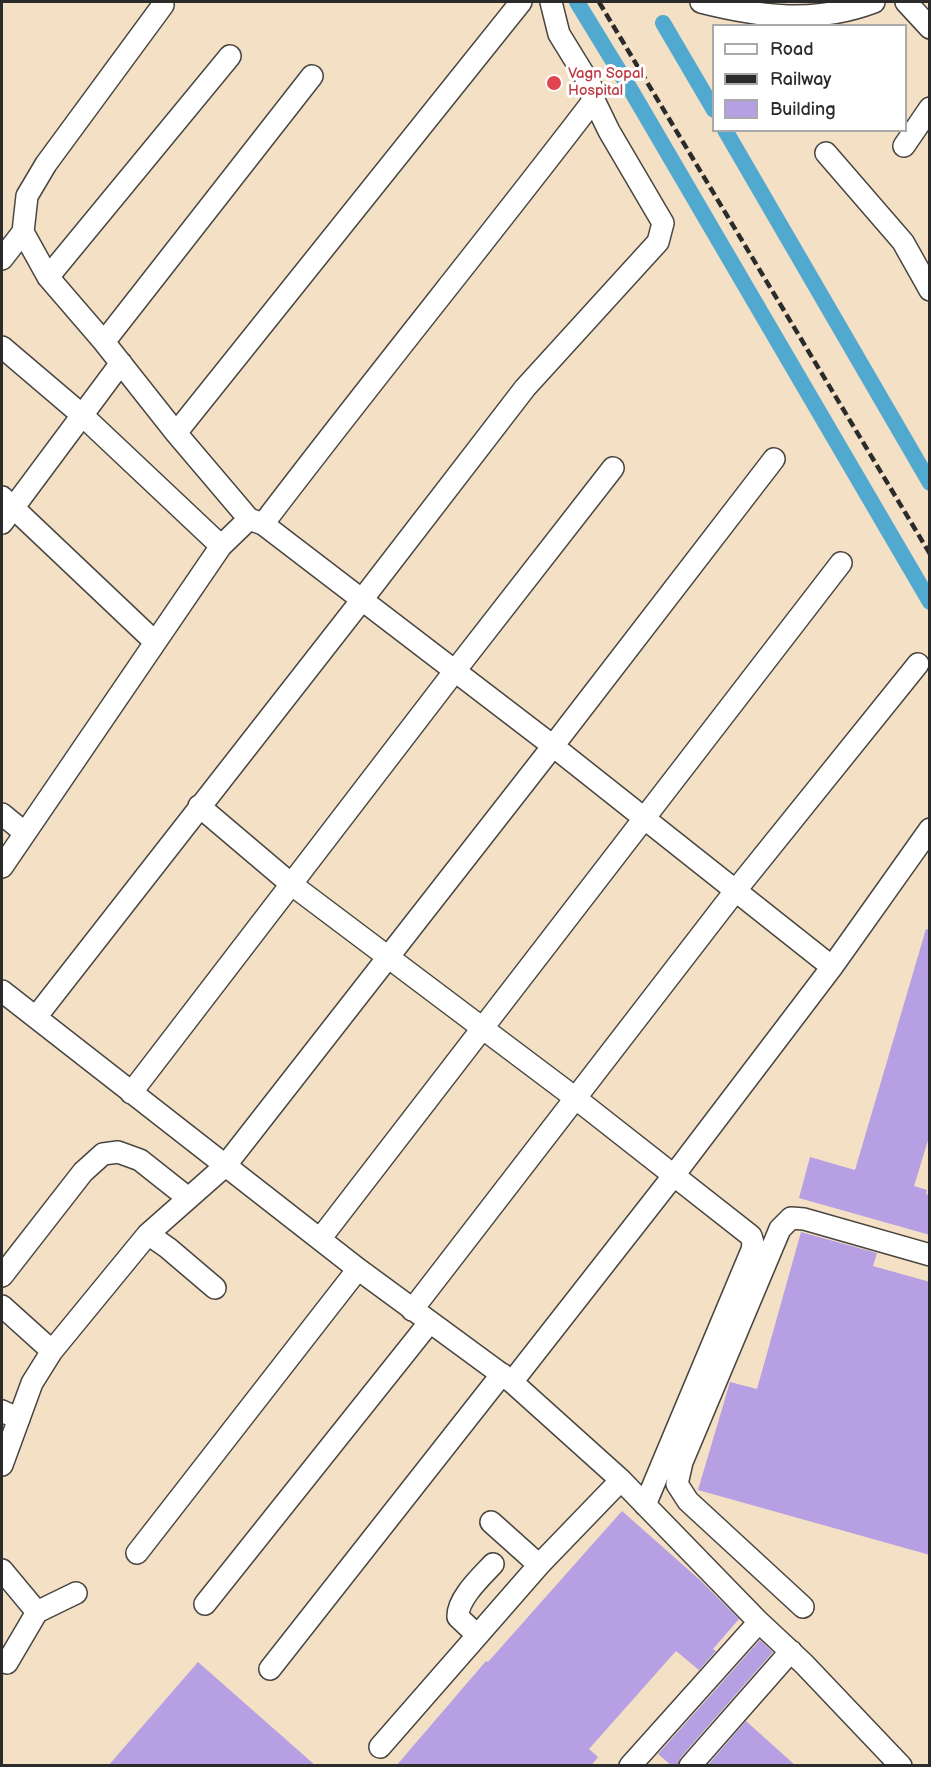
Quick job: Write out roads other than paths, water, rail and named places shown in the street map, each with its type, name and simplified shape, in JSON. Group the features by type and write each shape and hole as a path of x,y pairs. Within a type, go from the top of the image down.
{"street":[{"path":"176,433 521,2"},
{"path":"2,867 221,546 256,522 353,405 590,105 591,86 559,34 551,2"},
{"path":"701,2 776,15 812,16 828,7 855,9 874,2"},
{"path":"906,2 930,28"},
{"path":"2,259 23,232 27,196 46,164 163,5"},
{"path":"48,277 230,56"},
{"path":"104,342 312,76"},
{"path":"36,1017 525,388 658,242 663,223 592,98"},
{"path":"904,146 930,108"},
{"path":"826,153 903,242 930,290"},
{"path":"23,232 48,277 104,342 176,433 256,522 553,746 832,967"},
{"path":"2,347 82,415 221,546"},
{"path":"121,363 82,415 5,509 154,642"},
{"path":"2,1465 10,1415 52,1351 148,1234 225,1166 774,459"},
{"path":"131,1093 613,468"},
{"path":"320,1239 841,563"},
{"path":"412,1310 574,1097 736,890 918,664"},
{"path":"199,807 291,884 574,1097 751,1236 752,1250 645,1505"},
{"path":"2,814 25,833"},
{"path":"270,1670 674,1175 832,967 930,829"},
{"path":"2,991 358,1269 507,1378 621,1480 901,1766"},
{"path":"2,1276 83,1172 103,1154 118,1152 140,1160 188,1198"},
{"path":"803,1607 688,1501 677,1484 682,1462 780,1229 791,1218 804,1219 930,1255"},
{"path":"148,1234 215,1288"},
{"path":"137,1553 358,1269"},
{"path":"2,1306 52,1351"},
{"path":"205,1604 429,1323"},
{"path":"380,1747 539,1564 621,1480"},
{"path":"491,1522 539,1564"},
{"path":"477,1635 458,1617 458,1610 462,1600 493,1564"},
{"path":"2,1570 37,1612"},
{"path":"7,1663 37,1612 76,1593"},
{"path":"630,1766 759,1622"},
{"path":"690,1766 790,1651"}],"waterway":[{"path":"577,2 930,602"},
{"path":"663,23 712,107"},
{"path":"726,132 930,483"}],"railway":[{"path":"599,2 930,554"}],"place":[{"name":"Vagn Sopal Hospital","path":"554,83"}]}
